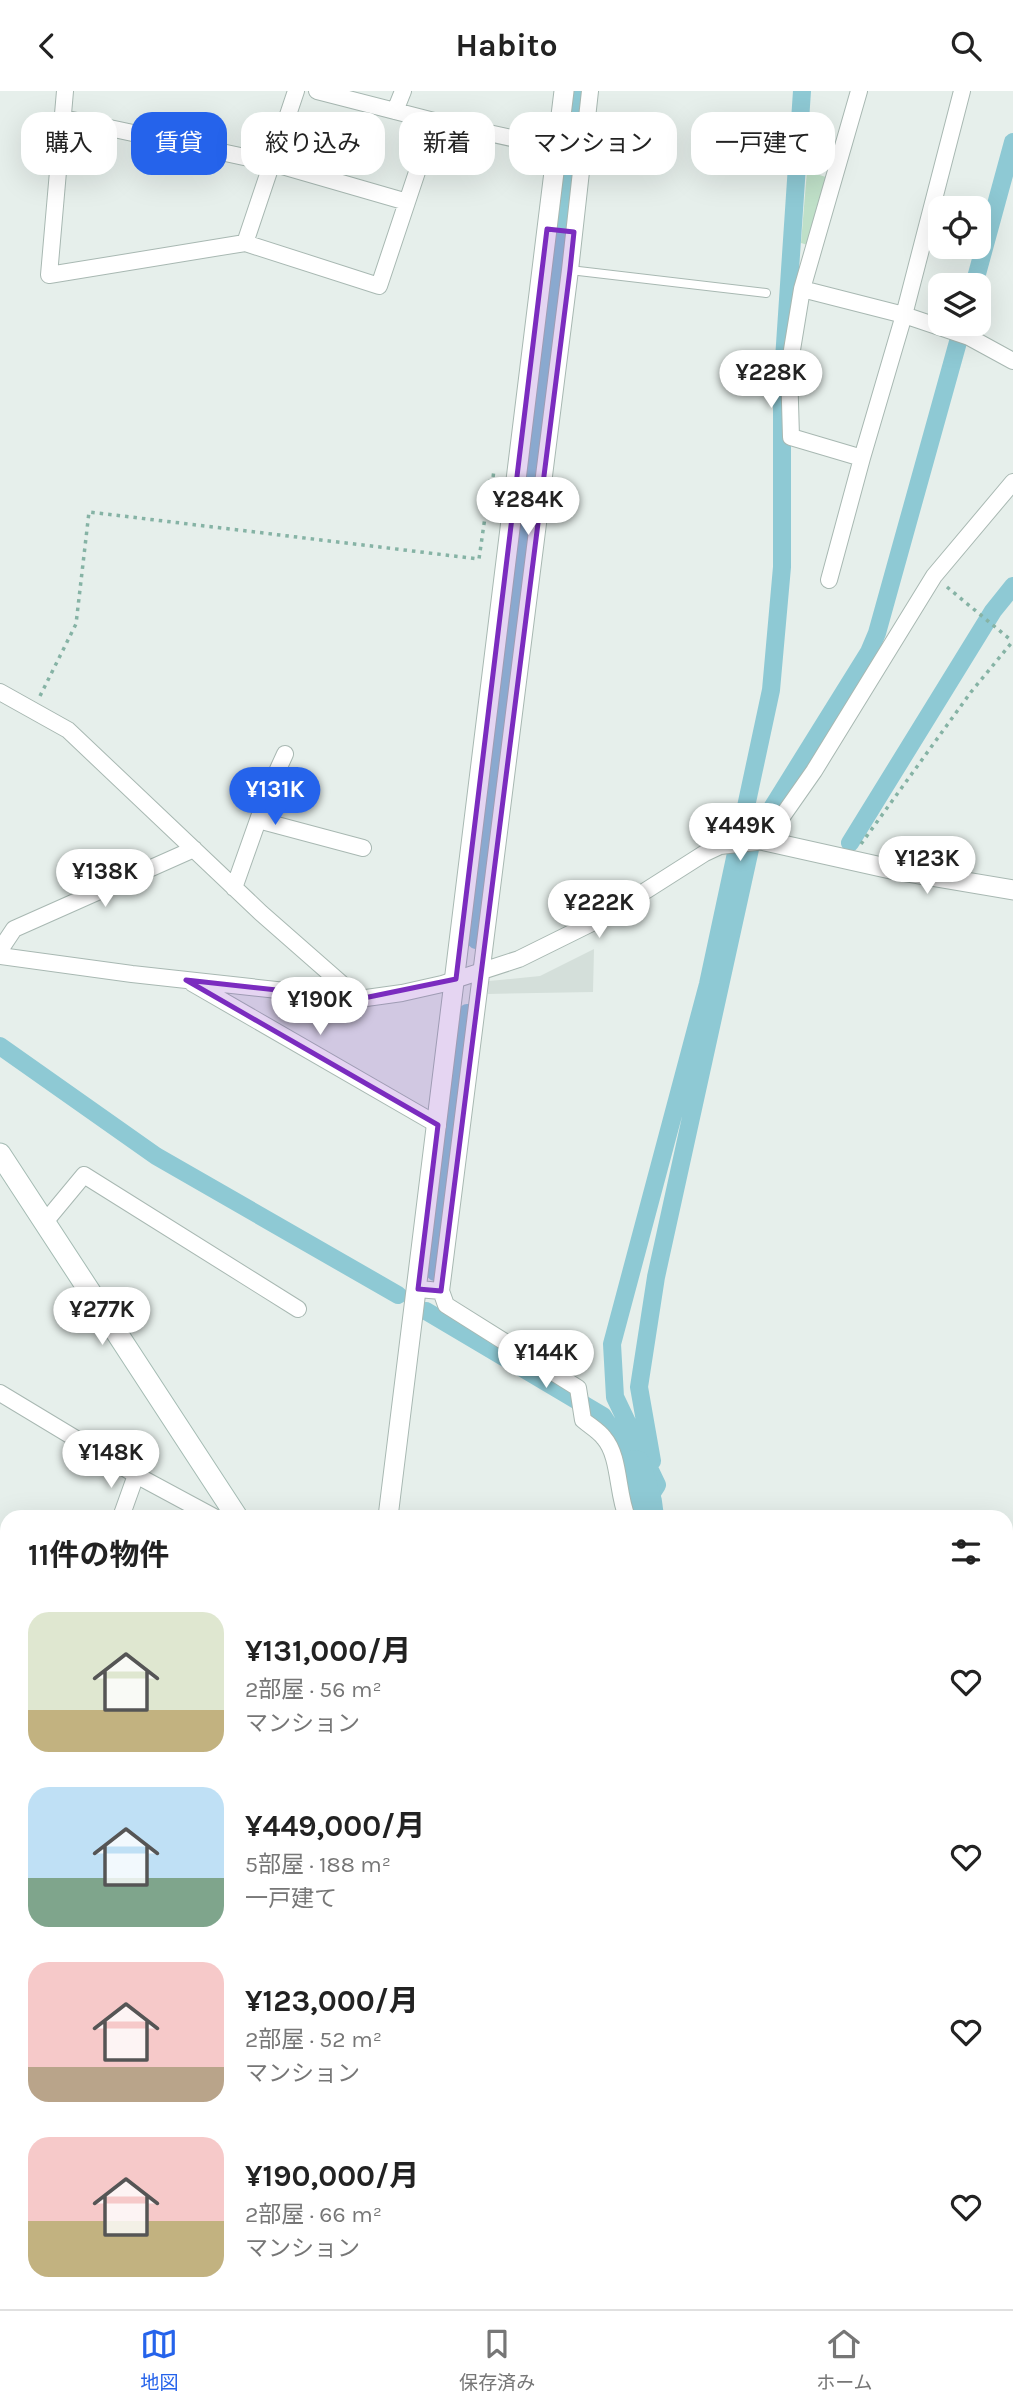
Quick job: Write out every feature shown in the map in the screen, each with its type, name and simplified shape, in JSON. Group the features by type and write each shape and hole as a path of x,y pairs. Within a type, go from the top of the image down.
{"main road":[{"path":"0,1154 232,1510"}],"street":[{"path":"63,112 65,91"},
{"path":"289,112 296,91"},
{"path":"317,91 399,112"},
{"path":"395,111 403,91"},
{"path":"561,112 564,91"},
{"path":"389,1510 456,979 515,477 590,91"},
{"path":"859,91 802,289 789,368 791,437 862,459"},
{"path":"829,580 904,315 962,91"},
{"path":"117,130 241,156"},
{"path":"58,175 49,275 245,243 379,286 416,175"},
{"path":"245,243 268,175"},
{"path":"314,175 407,202"},
{"path":"558,175 561,231 570,270 441,1291 446,1305 578,1388 583,1420 605,1438 612,1451 625,1510"},
{"path":"802,289 904,315 969,337 1013,361"},
{"path":"761,842 814,771 934,576 1013,482"},
{"path":"0,692 68,730 234,888 359,999"},
{"path":"234,888 269,789 285,754"},
{"path":"258,820 363,848"},
{"path":"0,956 359,999 402,993 519,959 606,916 705,852 720,846 761,842 849,861 1013,890"},
{"path":"0,950 14,929 194,849"},
{"path":"186,980 438,1125"},
{"path":"45,1222 84,1175 298,1309"},
{"path":"418,1289 441,1291"},
{"path":"0,1393 136,1475 201,1510"},
{"path":"124,1510 136,1475"}],"lane":[{"path":"570,270 766,293"}],"path":[{"path":"33,710 76,624 89,512 479,559 491,475 515,477"},
{"path":"849,861 971,692 1013,641 934,576"}],"highlighted area":[{"path":"547,229 574,232 570,270 441,1291 418,1289 438,1125 186,980 359,999 456,979"}],"shaded area":[{"path":"594,949 593,992 488,994 489,981 540,976"}],"green space":[{"path":"807,175 829,178 808,245 801,243"}],"waterway":[{"path":"476,940 580,91"},
{"path":"646,1502 657,1485 615,1397 612,1344 708,984 771,690 782,567 782,389 802,91"},
{"path":"977,273 1013,142"},
{"path":"652,1461 639,1387 656,1277 752,840 869,652 877,633 960,336"},
{"path":"850,843 993,611 1013,586"},
{"path":"435,1272 467,1013"},
{"path":"0,1046 156,1156 398,1295"},
{"path":"426,1311 603,1416 635,1466"},
{"path":"635,1466 647,1510"}]}
